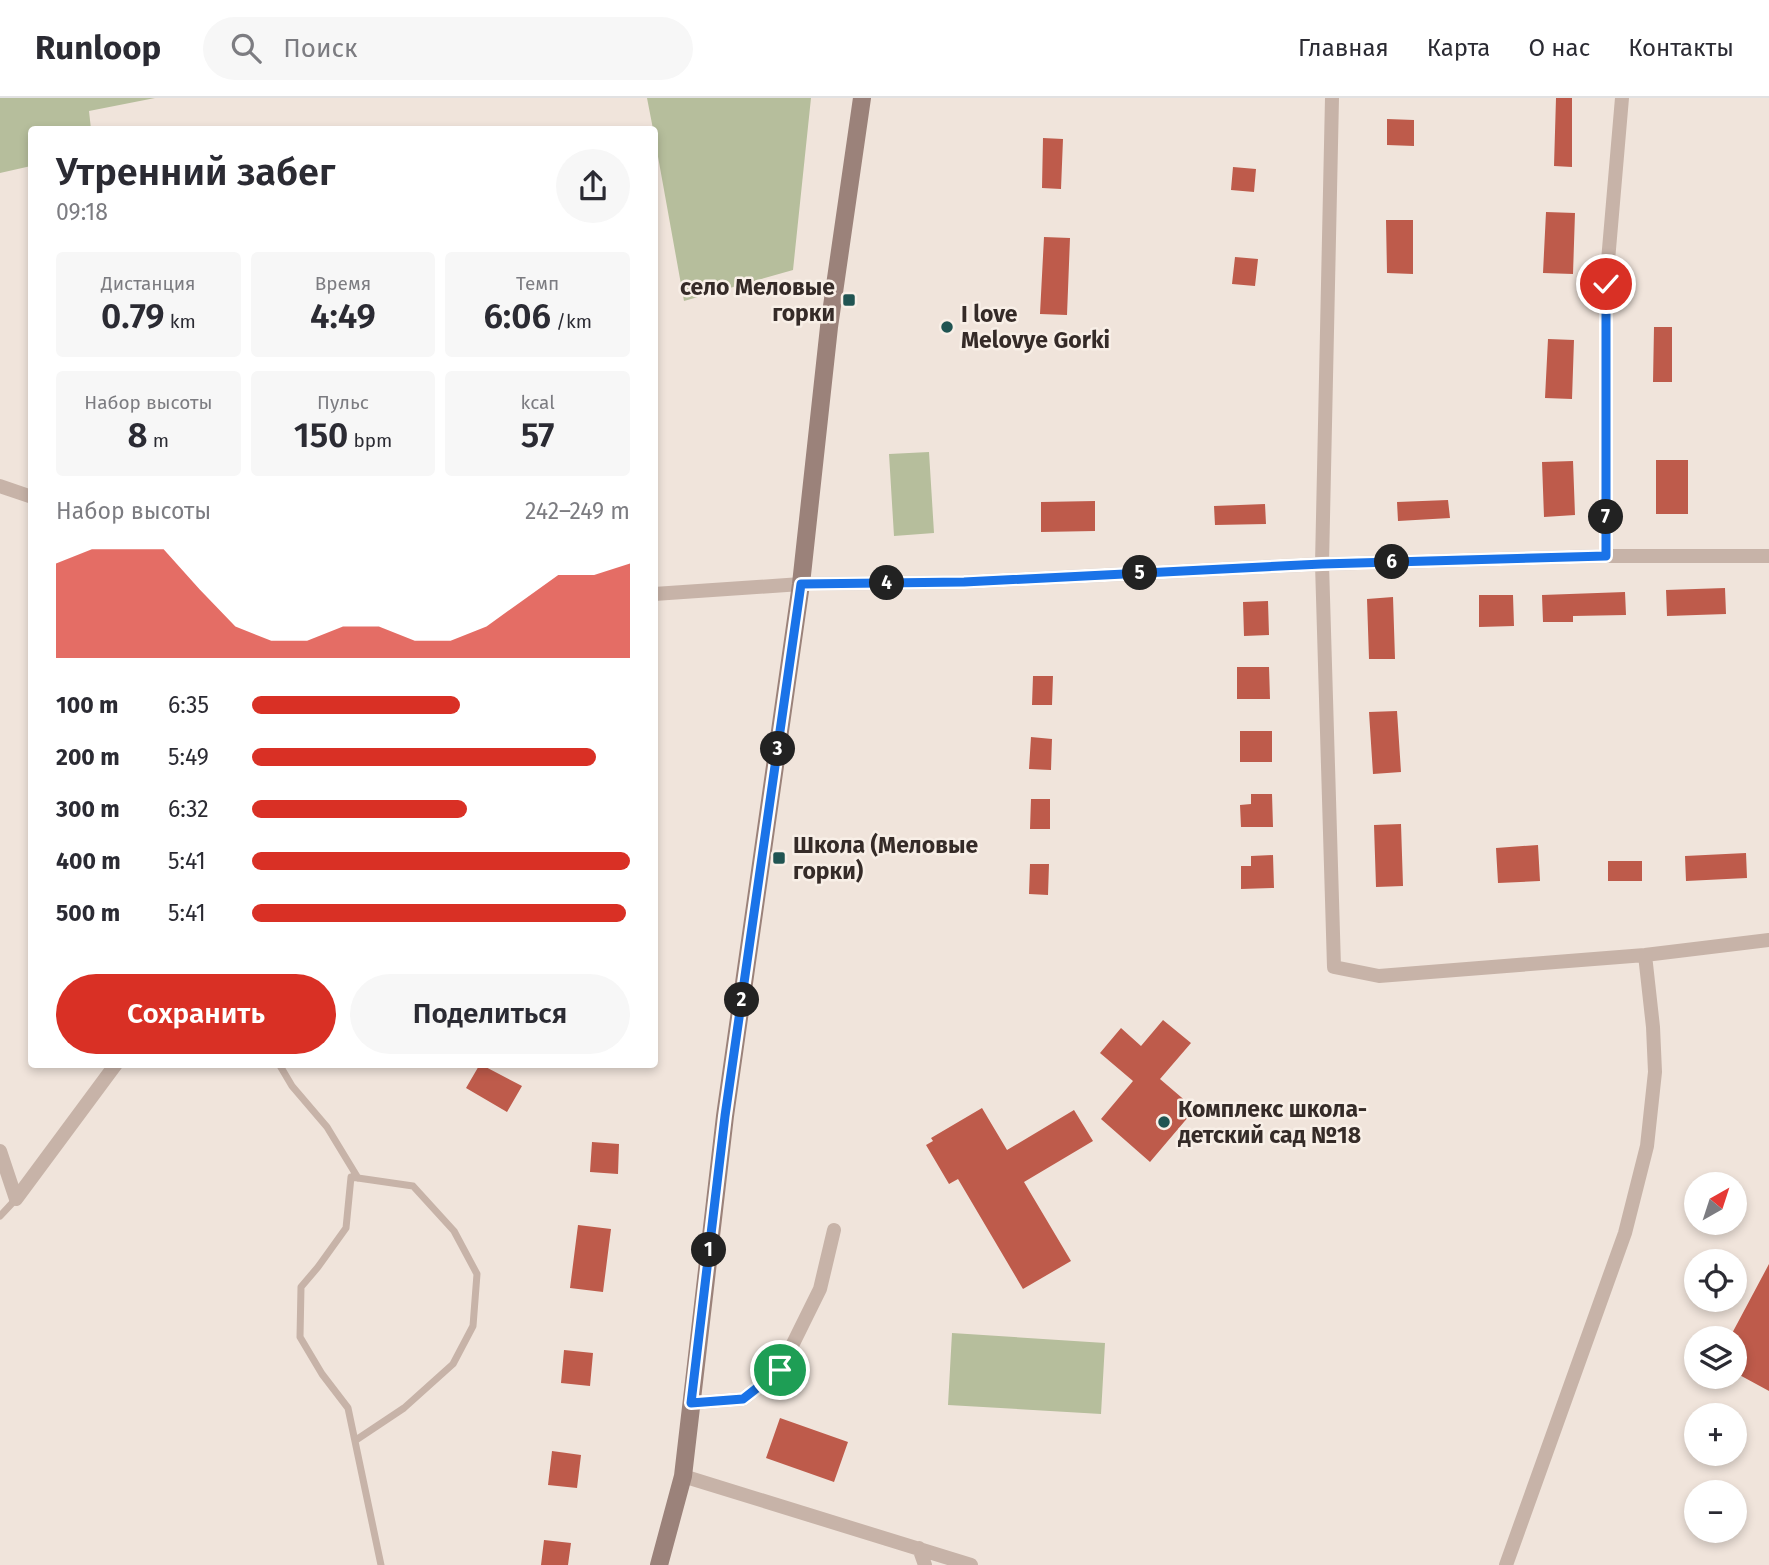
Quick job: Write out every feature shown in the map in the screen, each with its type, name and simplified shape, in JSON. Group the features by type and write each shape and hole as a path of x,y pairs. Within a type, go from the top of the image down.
{"street":[{"path":"659,1565 682,1476 725,1116 801,584 829,327 862,98"},
{"path":"1332,98 1322,564 1334,967 1379,976 1645,955 1769,940"},
{"path":"1606,556 1606,284 1622,98"},
{"path":"0,486 28,496"},
{"path":"658,594 801,584 964,582 1322,564 1606,556 1769,556"},
{"path":"1506,1565 1625,1233 1647,1146 1654,1072 1653,1027 1645,955"},
{"path":"16,1199 113,1068"},
{"path":"0,1151 16,1199"},
{"path":"691,1403 743,1399 780,1370 820,1289 834,1230"},
{"path":"682,1476 971,1565"},
{"path":"919,1548 925,1565"}],"lane":[{"path":"281,1068 292,1086 327,1128 358,1178"},
{"path":"356,1440 404,1408 453,1364 472,1326 477,1275 454,1231 413,1186 351,1177 346,1228 301,1287 300,1337 348,1408 382,1565"},
{"path":"0,1216 16,1199"}],"green space":[{"path":"0,98 155,98 89,111 91,126 28,126 28,167 0,173"},
{"path":"647,98 811,98 793,270 684,301 658,157 658,126 652,126"},
{"path":"929,452 934,533 894,536 889,454"},
{"path":"952,1333 1105,1343 1101,1414 948,1405"}],"building":[{"path":"1556,98 1572,98 1572,167 1554,166"},
{"path":"1387,119 1414,120 1414,146 1387,145"},
{"path":"1043,138 1063,139 1061,189 1042,188"},
{"path":"1233,167 1256,169 1254,192 1231,190"},
{"path":"1546,212 1575,213 1573,274 1543,273"},
{"path":"1386,220 1413,220 1413,274 1387,273"},
{"path":"1044,237 1070,238 1067,315 1040,314"},
{"path":"1235,257 1258,259 1255,286 1232,284"},
{"path":"1654,327 1672,327 1672,382 1653,382"},
{"path":"1548,339 1574,340 1572,399 1545,398"},
{"path":"1656,460 1688,460 1688,514 1656,514"},
{"path":"1573,461 1575,515 1544,517 1542,462"},
{"path":"1448,500 1450,518 1398,521 1397,502"},
{"path":"1095,501 1095,531 1041,532 1041,502"},
{"path":"1265,504 1266,524 1215,525 1214,506"},
{"path":"1725,588 1726,614 1667,616 1666,590"},
{"path":"1625,592 1626,615 1573,616 1573,622 1543,622 1542,595"},
{"path":"1479,595 1513,595 1514,626 1479,627"},
{"path":"1393,597 1395,659 1369,659 1367,599"},
{"path":"1268,601 1269,635 1244,636 1243,602"},
{"path":"1237,667 1269,667 1270,699 1237,699"},
{"path":"1033,676 1053,676 1052,705 1032,705"},
{"path":"1397,711 1401,772 1373,774 1369,712"},
{"path":"1240,731 1272,731 1272,762 1240,762"},
{"path":"1031,737 1052,739 1051,770 1029,769"},
{"path":"1251,794 1272,794 1273,827 1241,827 1240,805 1251,804"},
{"path":"1031,799 1050,799 1050,829 1030,829"},
{"path":"1401,824 1403,886 1376,887 1374,825"},
{"path":"1538,845 1540,881 1498,883 1496,848"},
{"path":"1746,853 1747,878 1686,881 1685,856"},
{"path":"1273,855 1274,888 1241,889 1241,866 1251,866 1251,856"},
{"path":"1608,861 1642,861 1642,881 1608,881"},
{"path":"1030,864 1049,864 1048,895 1029,894"},
{"path":"1163,1020 1191,1043 1160,1079 1195,1109 1150,1162 1101,1119 1133,1081 1100,1053 1121,1028 1141,1046"},
{"path":"478,1068 488,1068 522,1086 507,1112 466,1088"},
{"path":"982,1108 1007,1150 1074,1110 1093,1141 1024,1182 1071,1261 1023,1289 958,1179 949,1184 926,1145 933,1141 931,1138"},
{"path":"592,1142 619,1144 618,1174 590,1172"},
{"path":"578,1225 611,1229 603,1292 570,1288"},
{"path":"1769,1264 1769,1391 1747,1379 1747,1326 1736,1326 1743,1312 1747,1312 1747,1305"},
{"path":"564,1350 593,1353 590,1386 561,1383"},
{"path":"780,1418 848,1442 834,1482 766,1458"},
{"path":"552,1451 581,1455 577,1488 548,1485"},
{"path":"544,1540 571,1543 568,1565 541,1565"}],"place":[{"name":"село Меловые горки","path":"849,300"},
{"name":"I love Melovye Gorki","path":"947,327"},
{"name":"Школа (Меловые горки)","path":"779,858"},
{"name":"Комплекс школа- детский сад №18","path":"1164,1122"}],"route":[{"path":"780,1370 743,1399 691,1403 725,1116 801,584 964,582 1322,564 1606,556 1606,284"}]}
